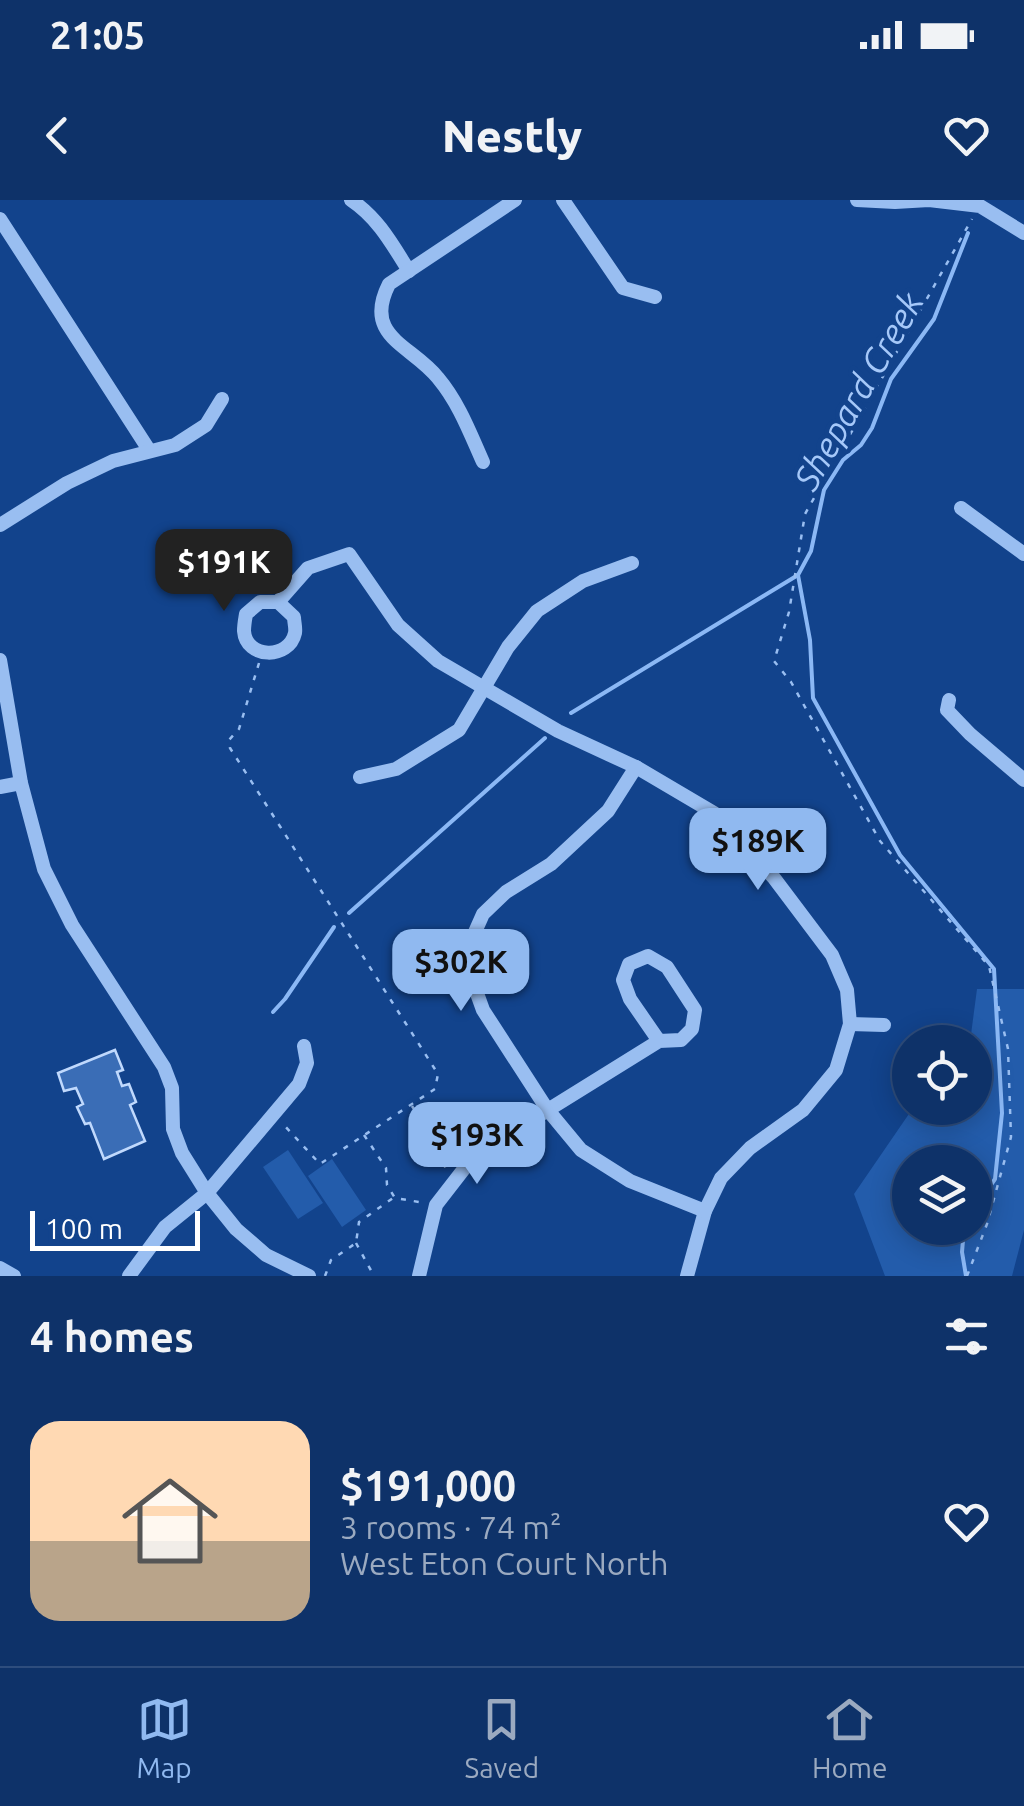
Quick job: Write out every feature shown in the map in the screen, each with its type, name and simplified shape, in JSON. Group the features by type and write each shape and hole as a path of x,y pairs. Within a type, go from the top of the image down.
{"street":[{"path":"351,200 382,228 409,271"},
{"path":"483,462 458,406 436,375 392,339 382,321 381,300 389,284 515,200"},
{"path":"563,200 623,288 655,297"},
{"path":"857,200 929,200 980,206 1024,234"},
{"path":"0,219 148,450"},
{"path":"0,525 67,483 113,461 175,445 206,425 222,399"},
{"path":"961,508 1024,554"},
{"path":"278,602 308,568 349,554 398,625 438,661 558,731 636,768 714,813 774,878 832,955 847,990 850,1024 836,1070 803,1110 750,1148 721,1178 705,1210 687,1276"},
{"path":"360,777 396,770 459,730 508,647 537,612 583,581 632,562"},
{"path":"260,602 278,602 294,616 295,633 286,647 275,653 262,653 251,646 244,634 246,614 260,602"},
{"path":"0,660 21,783 44,869 72,925 164,1067 172,1088 173,1129 182,1153 236,1230 266,1255 308,1276"},
{"path":"949,700 947,710 1024,780"},
{"path":"636,768 608,811 551,864 506,892 483,914 471,941 470,974 483,1010 547,1110 581,1150 630,1181 705,1210"},
{"path":"0,787 21,783"},
{"path":"419,1276 436,1205 474,1156 659,1040 680,1040 692,1029 695,1010 667,967 648,956 630,964 623,980 630,999 659,1040"},
{"path":"850,1024 884,1025"},
{"path":"129,1276 165,1227 207,1193 299,1084 307,1063 304,1046"},
{"path":"0,1268 14,1276"}],"path":[{"path":"967,1276 987,1224 1011,1137 1008,1048 989,966 880,841 791,682 774,661 788,612 805,514 980,206"},
{"path":"262,653 238,729 229,740 230,748 438,1074 434,1089 320,1164 274,1114"},
{"path":"411,1105 452,1182"},
{"path":"364,1135 386,1168 387,1185 395,1198"},
{"path":"374,1276 356,1243 359,1222 395,1198 436,1205"},
{"path":"324,1276 331,1260 356,1243"}],"shaded area":[{"path":"977,989 1024,989 1024,1230 1012,1276 885,1276 854,1194 901,1125 992,1125 992,1025 972,1025"},
{"path":"288,1150 323,1203 298,1219 263,1167"},
{"path":"332,1159 366,1210 342,1227 308,1176"}],"building":[{"path":"115,1050 123,1070 117,1072 122,1086 129,1084 136,1102 130,1105 145,1141 104,1159 90,1123 85,1124 77,1107 83,1104 76,1088 64,1091 58,1073"}],"waterway":[{"name":"Shepard Creek","path":"571,713 798,575 811,551 824,490 843,460 861,445 872,428 891,379 934,319 968,233"},
{"name":"Shepard Creek","path":"798,575 810,640 813,698 900,855 994,969 1002,1113 992,1183"},
{"name":"Shepard Creek","path":"349,913 545,738"},
{"name":"Shepard Creek","path":"273,1012 334,927"},
{"name":"Shepard Creek","path":"963,1245 966,1276"}]}
